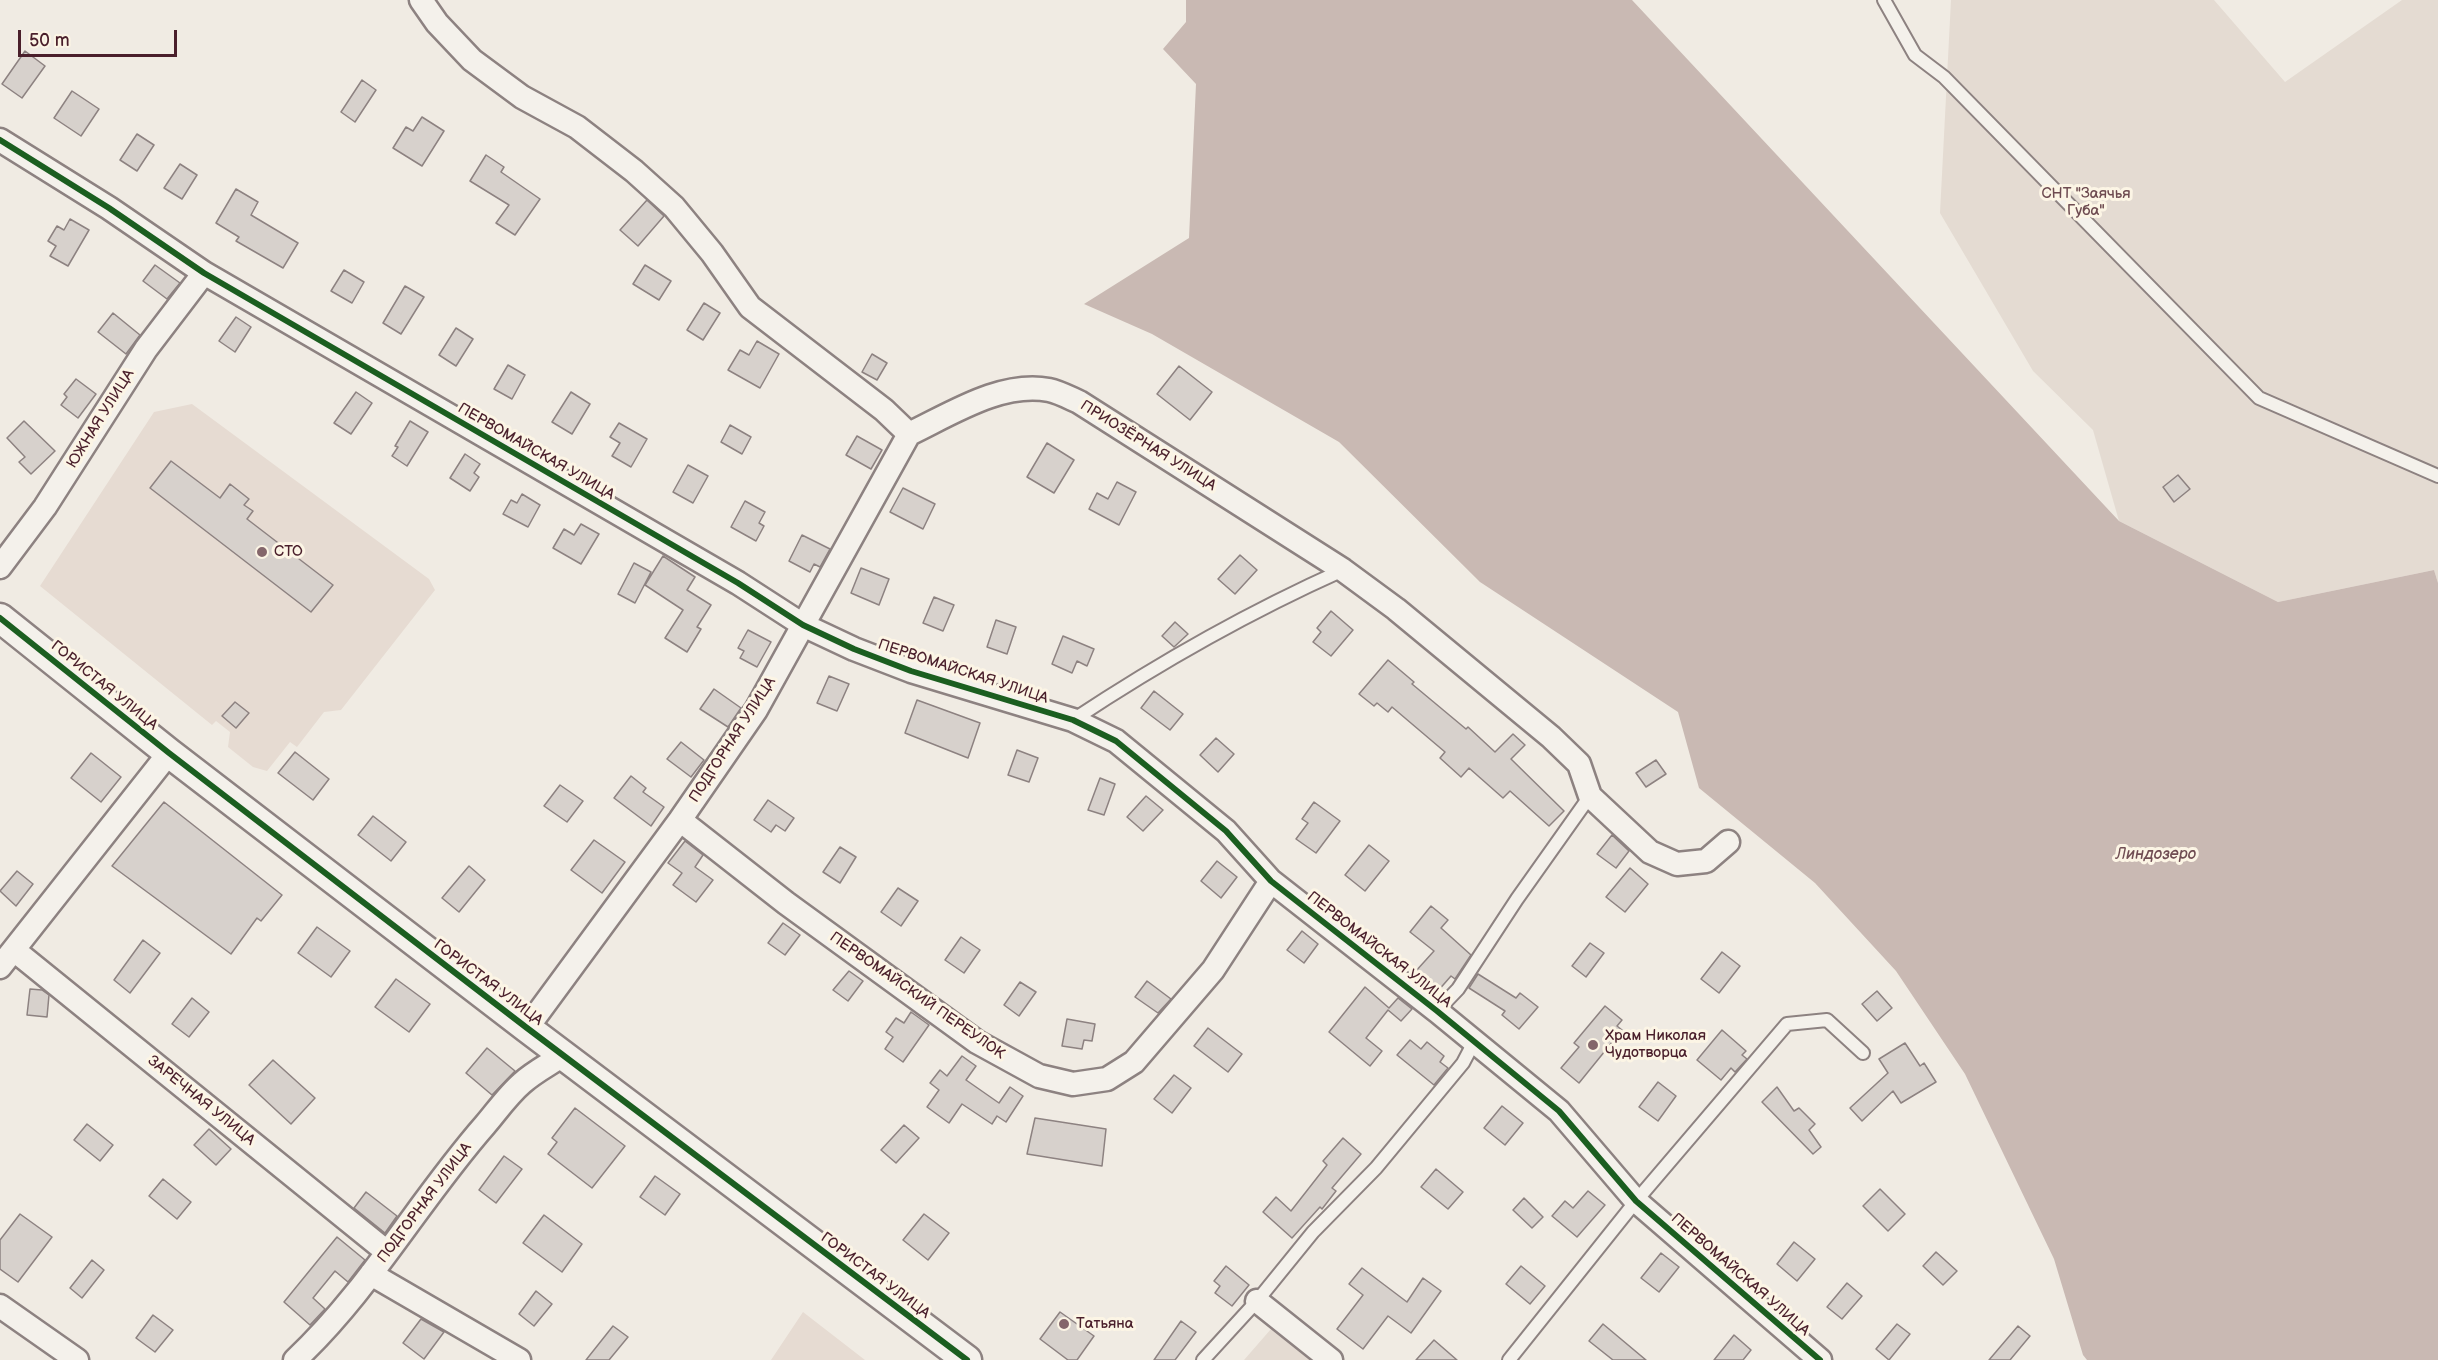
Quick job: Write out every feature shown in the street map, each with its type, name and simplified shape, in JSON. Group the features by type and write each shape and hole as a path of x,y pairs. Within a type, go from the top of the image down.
{"street":[{"path":"421,0 437,23 472,60 522,97 578,127 634,171 674,207 712,253 750,307 884,410 909,434"},
{"name":"ПЕРВОМАЙСКАЯ УЛИЦА","path":"0,140 109,208 204,273 738,583 803,625 911,671 1073,720 1116,741 1169,782 1226,831 1271,881 1437,1011 1559,1111 1636,1200 1820,1360"},
{"name":"ЮЖНАЯ УЛИЦА","path":"0,567 45,507 146,349 204,273"},
{"name":"ПРИОЗЁРНАЯ УЛИЦА","path":"909,434 980,401 1014,389 1049,390 1079,402 1343,570 1396,609 1551,737 1580,764 1590,796 1650,852 1677,864 1706,861 1728,842"},
{"name":"ПОДГОРНАЯ УЛИЦА","path":"527,1028 681,820 756,710 909,434"},
{"name":"ГОРИСТАЯ УЛИЦА","path":"0,618 169,753 949,1355"},
{"name":"ЗАРЕЧНАЯ УЛИЦА","path":"169,753 7,958 387,1252"},
{"name":"ПЕРВОМАЙСКИЙ ПЕРЕУЛОК","path":"681,820 786,903 977,1042 1039,1076 1073,1084 1107,1079 1134,1062 1213,970 1271,881"},
{"name":"ПОДГОРНАЯ УЛИЦА","path":"295,1360 318,1338 371,1274 448,1167 522,1083 563,1055"},
{"path":"371,1274 519,1360"},
{"path":"1257,1301 1331,1360"},
{"path":"0,1306 77,1360"}],"lane":[{"path":"1884,0 1915,54 1944,77 2259,398 2438,476"},
{"path":"1073,720 1160,663 1290,594 1343,570"},
{"path":"1437,1011 1458,989 1517,899 1590,796"},
{"path":"1509,1360 1636,1200 1788,1024 1827,1020 1863,1053"},
{"path":"1203,1360 1257,1301 1313,1232 1376,1168 1462,1063 1474,1042"}],"shaded area":[{"name":"СТО","path":"192,404 429,579 435,590 341,710 324,712 297,747 290,742 267,771 253,767 228,747 230,732 216,721 212,725 40,586 154,412"},
{"path":"803,1312 865,1360 771,1360"}],"green space":[{"name":"СНТ \"Заячья Губа\"","path":"1951,0 2214,0 2285,82 2402,0 2438,0 2438,583 2434,570 2278,602 2119,521 2093,430 2033,371 1940,213"},
{"path":"1281,1326 1324,1360 1244,1360 1271,1329"}],"water":[{"name":"Линдозеро","path":"1186,0 1632,0 2119,521 2278,602 2434,570 2438,583 2438,1360 2087,1360 2083,1355 2054,1259 1965,1074 1896,971 1815,883 1699,788 1678,712 1480,582 1339,442 1152,334 1084,304 1189,238 1196,84 1163,49 1186,22"}],"building":[{"path":"25,51 45,66 22,98 2,84"},
{"path":"362,80 376,90 355,122 341,112"},
{"path":"72,91 99,109 81,136 54,118"},
{"path":"422,117 444,131 422,166 393,148 406,127 413,131"},
{"path":"137,134 154,145 137,171 120,160"},
{"path":"486,155 504,167 501,172 540,199 515,235 496,223 509,205 470,181"},
{"path":"180,164 197,175 182,199 164,188"},
{"path":"236,189 258,202 251,215 298,243 283,268 236,241 239,237 216,223"},
{"path":"647,200 664,216 638,246 620,230"},
{"path":"70,219 89,230 68,266 50,256 56,246 48,241 57,226 64,230"},
{"path":"155,265 180,283 167,299 143,281"},
{"path":"645,265 671,281 659,300 633,284"},
{"path":"344,270 364,282 352,303 331,291"},
{"path":"405,286 424,297 401,334 383,323"},
{"path":"704,303 720,313 703,340 687,330"},
{"path":"113,313 140,335 126,354 98,332"},
{"path":"236,317 251,327 235,352 219,341"},
{"path":"456,328 473,339 456,366 439,355"},
{"path":"757,341 779,354 760,388 728,370 740,350 749,355"},
{"path":"872,354 887,363 877,380 862,372"},
{"path":"508,365 525,375 512,399 494,389"},
{"path":"1179,366 1212,392 1190,420 1157,394"},
{"path":"76,379 96,394 78,418 61,405 67,397 64,394"},
{"path":"356,392 372,403 351,434 334,423"},
{"path":"571,392 590,404 572,434 552,422"},
{"path":"24,421 55,451 31,474 19,462 25,457 7,438"},
{"path":"410,421 428,432 407,466 392,456 398,447 395,446"},
{"path":"619,423 647,439 631,467 612,456 620,443 610,437"},
{"path":"730,425 751,437 742,454 721,442"},
{"path":"857,436 882,450 871,469 846,455"},
{"path":"1047,443 1074,460 1054,493 1027,477"},
{"path":"465,454 480,464 474,473 479,477 470,491 450,478"},
{"name":"СТО","path":"171,461 220,498 230,484 249,499 244,505 253,511 247,519 333,585 311,612 150,488"},
{"path":"688,465 708,476 693,503 673,492"},
{"path":"2178,475 2190,489 2174,502 2163,487"},
{"path":"1117,482 1136,492 1119,525 1089,509 1097,493 1108,499"},
{"path":"903,488 935,504 923,529 890,512"},
{"path":"522,494 540,505 528,527 503,514 511,500 517,503"},
{"path":"745,501 765,512 759,523 764,526 756,541 731,527"},
{"path":"581,524 599,534 581,564 553,548 564,529 574,535"},
{"path":"802,535 830,549 820,567 814,564 810,572 789,561"},
{"path":"1240,555 1257,570 1235,594 1218,579"},
{"path":"663,556 695,577 687,590 711,605 697,627 701,629 687,652 665,638 683,610 645,585"},
{"path":"634,563 651,572 635,603 618,594"},
{"path":"861,568 889,579 879,605 851,593"},
{"path":"934,597 954,605 943,631 923,623"},
{"path":"1331,611 1353,630 1331,656 1313,642 1321,632 1317,628"},
{"path":"996,620 1016,627 1007,654 987,647"},
{"path":"1175,622 1188,634 1174,647 1162,636"},
{"path":"748,630 771,642 757,667 740,658 744,651 738,648"},
{"path":"1063,636 1094,649 1087,666 1077,661 1072,673 1052,664"},
{"path":"1388,660 1414,682 1412,684 1466,729 1468,727 1495,752 1513,734 1525,745 1511,759 1564,811 1549,826 1510,791 1503,798 1469,768 1461,777 1440,758 1445,752 1392,707 1388,712 1377,703 1374,706 1359,694"},
{"path":"829,676 849,684 837,711 817,703"},
{"path":"714,689 741,708 728,727 700,709"},
{"path":"1154,691 1183,714 1170,730 1141,708"},
{"path":"917,700 980,723 968,758 905,733"},
{"path":"235,702 249,713 236,728 222,716"},
{"path":"1216,738 1234,754 1218,772 1200,755"},
{"path":"681,742 704,760 691,777 667,759"},
{"path":"1017,750 1038,758 1029,782 1008,775"},
{"path":"295,752 329,779 313,800 278,773"},
{"path":"91,753 121,777 101,802 71,778"},
{"path":"1656,760 1666,774 1646,787 1636,773"},
{"path":"631,776 646,788 643,792 664,807 651,826 614,798"},
{"path":"1100,778 1115,784 1104,815 1088,810"},
{"path":"560,785 583,801 567,822 544,806"},
{"path":"1146,796 1163,810 1143,831 1127,817"},
{"path":"768,800 794,818 785,831 776,825 771,832 754,820"},
{"path":"164,802 282,895 261,921 257,918 231,954 112,866"},
{"path":"1314,802 1340,821 1316,853 1296,839 1308,823 1302,819"},
{"path":"373,816 406,842 391,861 358,835"},
{"path":"1612,835 1629,851 1616,868 1597,854"},
{"path":"594,840 625,862 602,893 571,870"},
{"path":"685,841 703,855 695,867 713,880 696,902 673,885 682,873 668,863"},
{"path":"1369,845 1389,861 1365,891 1345,875"},
{"path":"840,847 856,857 840,883 823,872"},
{"path":"1217,861 1237,877 1221,898 1201,881"},
{"path":"469,866 485,880 459,912 442,898"},
{"path":"1630,868 1648,884 1625,912 1606,897"},
{"path":"17,871 33,884 16,906 0,891"},
{"path":"898,888 918,901 901,926 881,912"},
{"path":"1431,906 1448,920 1441,928 1471,955 1455,979 1451,976 1437,992 1417,978 1419,976 1415,972 1434,951 1410,932"},
{"path":"783,923 800,935 785,955 768,943"},
{"path":"317,927 350,951 331,977 298,953"},
{"path":"1302,931 1318,944 1304,963 1287,950"},
{"path":"961,937 980,950 964,973 945,960"},
{"path":"143,940 160,953 130,993 114,980"},
{"path":"1590,943 1604,953 1586,977 1572,966"},
{"path":"1722,952 1740,966 1719,993 1701,979"},
{"path":"849,971 863,981 848,1001 833,990"},
{"path":"1478,974 1516,998 1520,993 1538,1007 1519,1029 1502,1015 1505,1011 1469,988"},
{"path":"396,979 430,1004 409,1032 375,1007"},
{"path":"1147,981 1171,999 1158,1013 1135,997"},
{"path":"1020,982 1036,992 1019,1016 1004,1005"},
{"path":"1365,987 1389,1008 1398,998 1412,1009 1401,1021 1388,1010 1366,1038 1382,1051 1370,1066 1329,1032"},
{"path":"30,989 42,990 49,995 47,1017 27,1015"},
{"path":"1877,991 1892,1008 1877,1021 1862,1004"},
{"path":"192,998 209,1012 189,1037 172,1024"},
{"name":"Храм Николая Чудотворца","path":"1605,1006 1622,1020 1617,1026 1622,1030 1579,1083 1561,1068 1579,1047 1574,1043"},
{"path":"911,1012 929,1025 903,1062 885,1049 893,1037 886,1032 896,1018 904,1023"},
{"path":"1067,1019 1095,1024 1092,1041 1084,1040 1082,1049 1062,1046"},
{"path":"1208,1028 1242,1054 1228,1072 1194,1046"},
{"path":"1722,1030 1746,1051 1742,1055 1747,1059 1735,1072 1731,1068 1721,1080 1697,1060"},
{"path":"1410,1040 1421,1049 1427,1042 1444,1056 1440,1062 1448,1068 1434,1085 1397,1055"},
{"path":"1905,1043 1920,1066 1924,1063 1936,1082 1901,1103 1893,1091 1862,1121 1850,1108 1888,1073 1879,1059"},
{"path":"487,1048 515,1071 492,1095 466,1073"},
{"path":"962,1056 976,1066 966,1080 999,1103 1010,1087 1023,1096 1006,1122 997,1116 992,1124 962,1104 949,1123 927,1107 939,1090 930,1083 940,1070 947,1076"},
{"path":"273,1060 315,1098 291,1124 249,1085"},
{"path":"1174,1075 1191,1088 1172,1113 1154,1099"},
{"path":"1658,1082 1676,1096 1658,1121 1639,1107"},
{"path":"1777,1087 1794,1111 1799,1108 1815,1124 1809,1130 1821,1147 1813,1154 1762,1102"},
{"path":"1502,1106 1523,1123 1505,1145 1484,1128"},
{"path":"575,1108 625,1146 592,1188 548,1154 557,1142 552,1138"},
{"path":"1035,1118 1106,1129 1102,1166 1027,1154"},
{"path":"87,1124 113,1145 100,1161 74,1140"},
{"path":"904,1125 919,1138 896,1163 881,1150"},
{"path":"209,1129 231,1149 216,1165 194,1145"},
{"path":"1343,1138 1361,1154 1332,1188 1336,1191 1322,1209 1320,1207 1292,1238 1263,1212 1276,1197 1291,1211 1327,1165 1323,1161"},
{"path":"504,1156 522,1169 496,1203 479,1190"},
{"path":"1436,1169 1463,1192 1448,1209 1421,1187"},
{"path":"655,1176 680,1194 665,1215 640,1197"},
{"path":"163,1179 191,1202 177,1219 149,1196"},
{"path":"1880,1189 1905,1214 1888,1231 1863,1206"},
{"path":"1588,1191 1605,1205 1577,1237 1552,1216 1565,1201 1573,1208"},
{"path":"366,1192 397,1216 385,1233 354,1208"},
{"path":"1524,1198 1543,1217 1532,1228 1513,1210"},
{"path":"20,1214 52,1237 18,1282 0,1269 0,1240"},
{"path":"924,1214 949,1233 928,1260 903,1240"},
{"path":"544,1215 582,1244 562,1272 523,1243"},
{"path":"337,1237 365,1260 348,1282 335,1271 313,1298 325,1309 310,1325 284,1302"},
{"path":"1794,1242 1815,1259 1797,1281 1777,1264"},
{"path":"1936,1252 1957,1271 1943,1285 1923,1266"},
{"path":"1661,1253 1679,1267 1659,1292 1641,1278"},
{"path":"92,1260 104,1270 82,1298 70,1288"},
{"path":"1226,1266 1249,1285 1232,1306 1215,1293 1220,1286 1214,1281"},
{"path":"1521,1266 1545,1286 1530,1304 1506,1284"},
{"path":"1362,1268 1407,1302 1423,1278 1441,1291 1411,1333 1388,1316 1363,1349 1337,1329 1363,1295 1349,1284"},
{"path":"1847,1283 1862,1296 1842,1319 1827,1307"},
{"path":"536,1291 552,1304 534,1326 519,1314"},
{"name":"Татьяна","path":"1060,1312 1094,1336 1077,1360 1068,1360 1040,1339"},
{"path":"153,1315 173,1330 155,1352 136,1338"},
{"path":"421,1319 444,1332 424,1359 403,1343"},
{"path":"1181,1321 1196,1332 1175,1360 1154,1360"},
{"path":"1603,1324 1646,1360 1613,1360 1589,1341"},
{"path":"1897,1324 1910,1334 1889,1360 1876,1349"},
{"path":"613,1326 628,1337 609,1360 586,1360"},
{"path":"2018,1326 2030,1336 2010,1360 1989,1360"},
{"path":"1734,1335 1751,1350 1743,1360 1714,1360"},
{"path":"1434,1340 1457,1360 1416,1360"}],"cycle path":[{"path":"0,140 109,208 204,273 738,583 803,625 854,649 911,671 1073,720 1116,741 1226,831 1271,881 1437,1011 1559,1111 1636,1201 1820,1360"},
{"path":"0,618 169,753 527,1028 967,1360"}],"place":[{"name":"СТО","path":"262,552"},
{"name":"Храм Николая Чудотворца","path":"1593,1045"},
{"name":"Татьяна","path":"1064,1324"}]}
